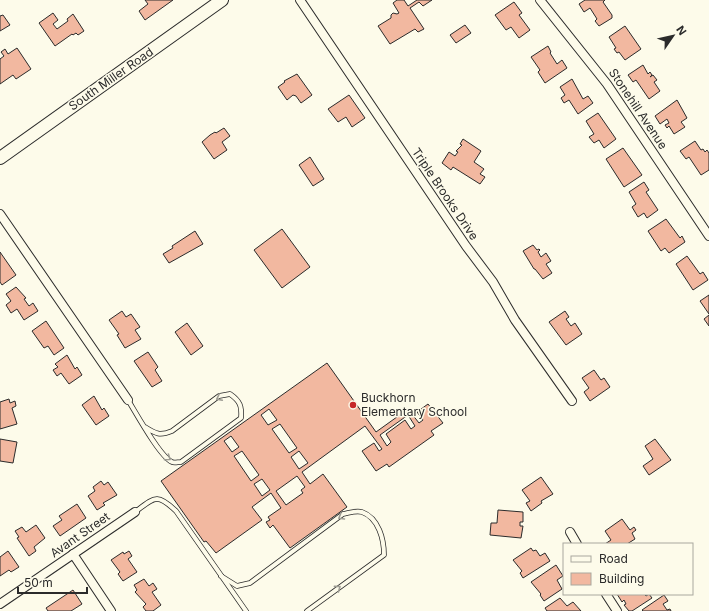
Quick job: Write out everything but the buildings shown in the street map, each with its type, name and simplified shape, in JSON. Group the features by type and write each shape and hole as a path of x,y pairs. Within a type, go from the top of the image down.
{"street":[{"name":"Triple Brooks Drive","path":"300,0 466,246 493,282 515,320 572,401"},
{"name":"Stonehill Avenue","path":"540,0 607,84 709,236"},
{"name":"South Miller Road","path":"0,158 215,2"},
{"path":"0,214 128,400"},
{"name":"Avant Street","path":"0,604 135,512"},
{"path":"570,532 576,543"},
{"path":"73,554 111,611"},
{"path":"607,595 617,611"}],"lane":[{"path":"128,400 145,427 164,456 173,462 181,462 241,418 242,407 237,399 230,394 219,396 172,431 164,435 158,435 145,427"},
{"path":"135,512 152,500 164,500 176,511 246,611"},
{"path":"221,576 238,586 250,583 343,514 362,512 371,519 382,535 384,555 307,611"}],"place":[{"name":"Buckhorn Elementary School","path":"353,405"}]}
